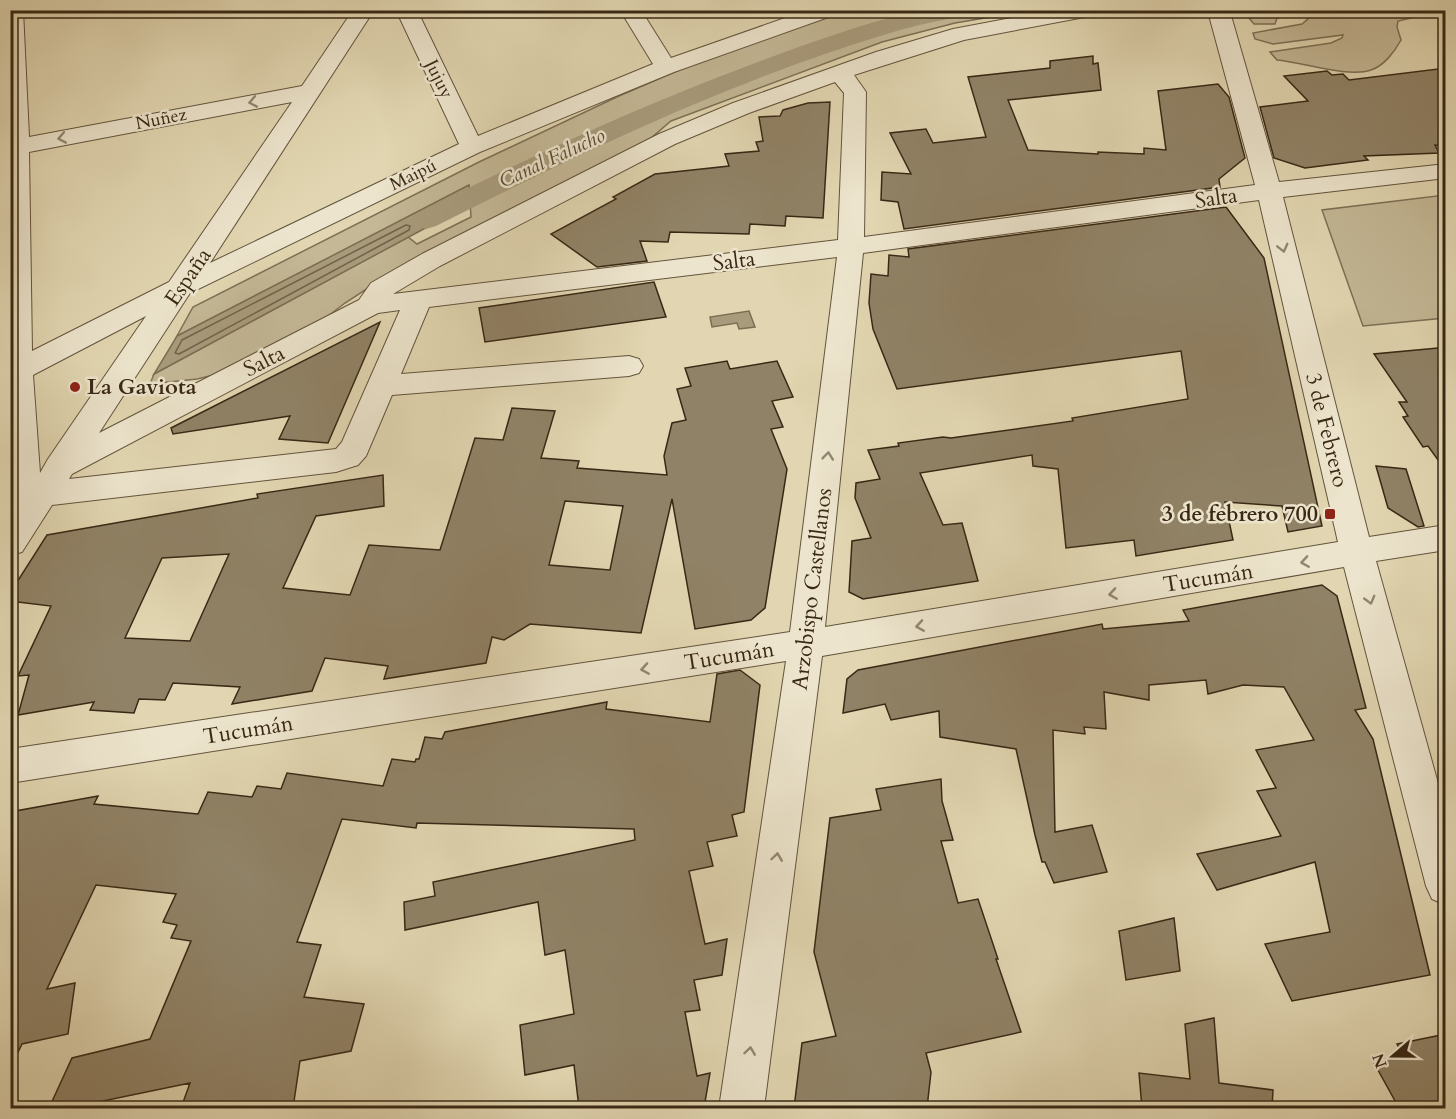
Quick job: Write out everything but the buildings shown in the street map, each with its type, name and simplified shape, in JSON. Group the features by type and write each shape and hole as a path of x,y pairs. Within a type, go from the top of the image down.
{"street":[{"path":"13,10 14,372 26,518 348,457 355,448 418,300"},
{"name":"España","path":"26,518 183,286 364,10"},
{"name":"Jujuy","path":"406,10 472,147"},
{"path":"630,10 666,67"},
{"name":"Maipú","path":"14,372 183,286 472,147 666,67 830,10"},
{"path":"372,305 373,298 381,289 431,260 667,139 741,108 961,34 1090,10"},
{"name":"3 de Febrero","path":"1216,10 1221,19 1269,191 1358,554 1436,809 1446,886"},
{"name":"Arzobispo Castellanos","path":"742,1108 807,644 851,247 855,92 840,73"},
{"name":"Nuñez","path":"14,147 311,91"},
{"name":"Salta","path":"59,467 372,305 851,247 1269,191 1446,171"},
{"path":"382,386 629,366"},
{"name":"Tucumán","path":"10,766 807,644 1358,554 1446,537"}],"shaded area":[{"path":"847,11 1027,11 955,23 882,42 671,121 644,144 394,271 345,303 306,333 235,370 197,379 150,384 154,374 408,237 417,244 471,217 469,186 177,336 193,307 479,162 619,96 721,52"},
{"path":"1243,11 1408,11 1411,18 1398,21 1397,27 1401,40 1389,58 1371,70 1350,72 1277,60 1270,52 1331,43 1342,38 1343,35 1273,44 1255,39 1253,33 1302,24 1310,17 1304,12 1277,18 1275,24 1254,24"},
{"path":"1445,195 1445,318 1363,326 1322,210"}],"water":[{"path":"469,185 472,203 154,374 177,336"},
{"path":"749,311 755,327 739,329 737,323 712,327 710,317"}],"waterway":[{"name":"Canal Falucho","path":"426,220 510,178 679,102 860,34 908,20 957,10"}],"place":[{"name":"La Gaviota","path":"75,387"},
{"name":"3 de febrero 700","path":"1330,514"}]}
